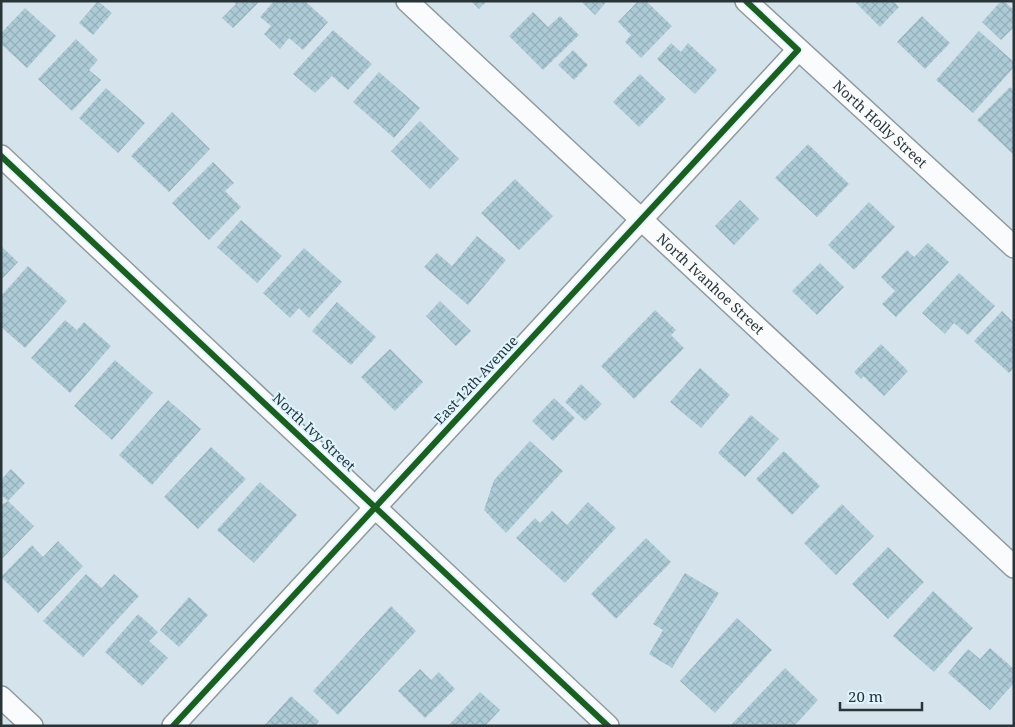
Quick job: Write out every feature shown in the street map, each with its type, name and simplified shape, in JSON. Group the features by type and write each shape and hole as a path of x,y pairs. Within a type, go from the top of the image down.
{"street":[{"name":"North Ivanhoe Street","path":"407,1 1014,567"},
{"name":"North Holly Street","path":"746,1 1014,248"},
{"name":"East 12th Avenue","path":"173,726 798,50"},
{"name":"North Ivy Street","path":"1,156 608,726"},
{"path":"1,697 32,726"}],"building":[{"path":"98,1 112,13 93,35 79,23"},
{"path":"233,1 260,1 233,28 222,18 236,4"},
{"path":"274,1 305,1 328,22 303,50 289,38 280,49 264,34 271,26 260,17"},
{"path":"471,1 487,1 479,9"},
{"path":"581,1 607,1 595,15"},
{"path":"638,1 646,1 672,26 641,58 625,42 631,35 618,22"},
{"path":"854,1 893,1 899,7 880,27"},
{"path":"1001,1 1004,1 1014,10 1014,27 1001,40 982,22"},
{"path":"25,8 56,36 27,68 1,44 1,33"},
{"path":"533,12 548,27 560,16 579,35 543,70 509,36"},
{"path":"922,16 950,43 925,69 897,42"},
{"path":"333,30 372,64 348,90 332,76 315,93 293,74"},
{"path":"979,31 1014,62 1014,67 973,113 936,80"},
{"path":"76,39 98,60 89,70 101,80 72,111 38,79"},
{"path":"671,43 681,52 688,43 717,70 695,94 657,59"},
{"path":"573,50 588,65 574,80 558,65"},
{"path":"379,72 420,108 394,138 353,102"},
{"path":"640,74 666,99 639,127 613,102"},
{"path":"1010,87 1014,91 1014,155 977,120"},
{"path":"106,88 145,123 118,153 79,118"},
{"path":"172,112 210,149 169,192 131,156"},
{"path":"420,121 459,159 430,189 391,151"},
{"path":"808,144 849,184 817,217 775,178"},
{"path":"213,162 234,183 225,191 241,207 209,240 172,203"},
{"path":"515,179 553,216 519,250 481,213"},
{"path":"740,200 759,219 734,245 715,226"},
{"path":"869,202 895,227 854,270 828,245"},
{"path":"241,220 282,256 257,283 217,247"},
{"path":"477,236 506,260 468,305 424,267 437,253 452,266"},
{"path":"928,243 949,262 896,317 882,304 895,291 881,277 907,250 914,257"},
{"path":"1,246 18,262 1,280"},
{"path":"304,248 342,282 309,318 299,308 290,318 263,293"},
{"path":"820,263 844,287 817,315 792,291"},
{"path":"28,266 67,301 25,348 1,327 1,296"},
{"path":"959,273 995,306 968,335 954,323 945,334 922,313"},
{"path":"440,301 471,331 456,346 426,316"},
{"path":"337,302 376,337 351,365 312,331"},
{"path":"655,310 676,330 671,335 684,348 634,399 601,366"},
{"path":"1002,311 1014,323 1014,368 1009,373 974,341"},
{"path":"65,320 77,330 84,322 111,346 70,393 31,358"},
{"path":"881,344 908,371 884,396 863,376 861,379 854,372"},
{"path":"390,349 423,382 395,411 361,377"},
{"path":"115,360 153,393 112,440 74,406"},
{"path":"700,368 730,395 701,428 670,402"},
{"path":"581,384 602,404 585,421 565,402"},
{"path":"554,398 575,418 553,441 532,421"},
{"path":"168,400 201,429 152,485 119,455"},
{"path":"751,415 779,439 745,477 718,453"},
{"path":"530,441 563,471 506,533 484,510 494,480"},
{"path":"211,447 246,479 198,529 164,497"},
{"path":"784,451 820,486 792,515 756,479"},
{"path":"11,469 25,483 8,501 1,495 1,480"},
{"path":"260,482 297,515 254,563 217,530"},
{"path":"8,501 34,526 1,560 1,505"},
{"path":"588,502 616,528 565,583 516,538 535,518 540,523 552,511 567,525"},
{"path":"842,504 874,536 836,575 804,543"},
{"path":"646,538 671,562 616,619 591,594"},
{"path":"58,541 83,566 38,613 1,577 32,545 43,557"},
{"path":"888,547 924,582 888,619 852,584"},
{"path":"685,573 719,593 672,668 649,654 663,630 653,624"},
{"path":"86,574 102,588 114,574 139,596 83,657 43,621"},
{"path":"933,591 973,628 934,672 893,636"},
{"path":"189,597 208,615 179,647 160,630"},
{"path":"391,606 416,631 338,715 313,691"},
{"path":"138,614 158,632 149,641 168,658 142,686 105,652"},
{"path":"737,618 772,650 715,713 680,681"},
{"path":"990,648 1014,669 1014,683 990,710 948,673 968,649 980,659"},
{"path":"785,668 818,700 794,726 730,726"},
{"path":"420,669 431,680 439,672 455,689 425,718 398,691"},
{"path":"480,692 500,710 485,726 448,726"},
{"path":"291,696 319,721 315,726 264,726"}],"cycle path":[{"path":"173,726 798,50 746,1"},
{"path":"1,156 608,726"}]}
